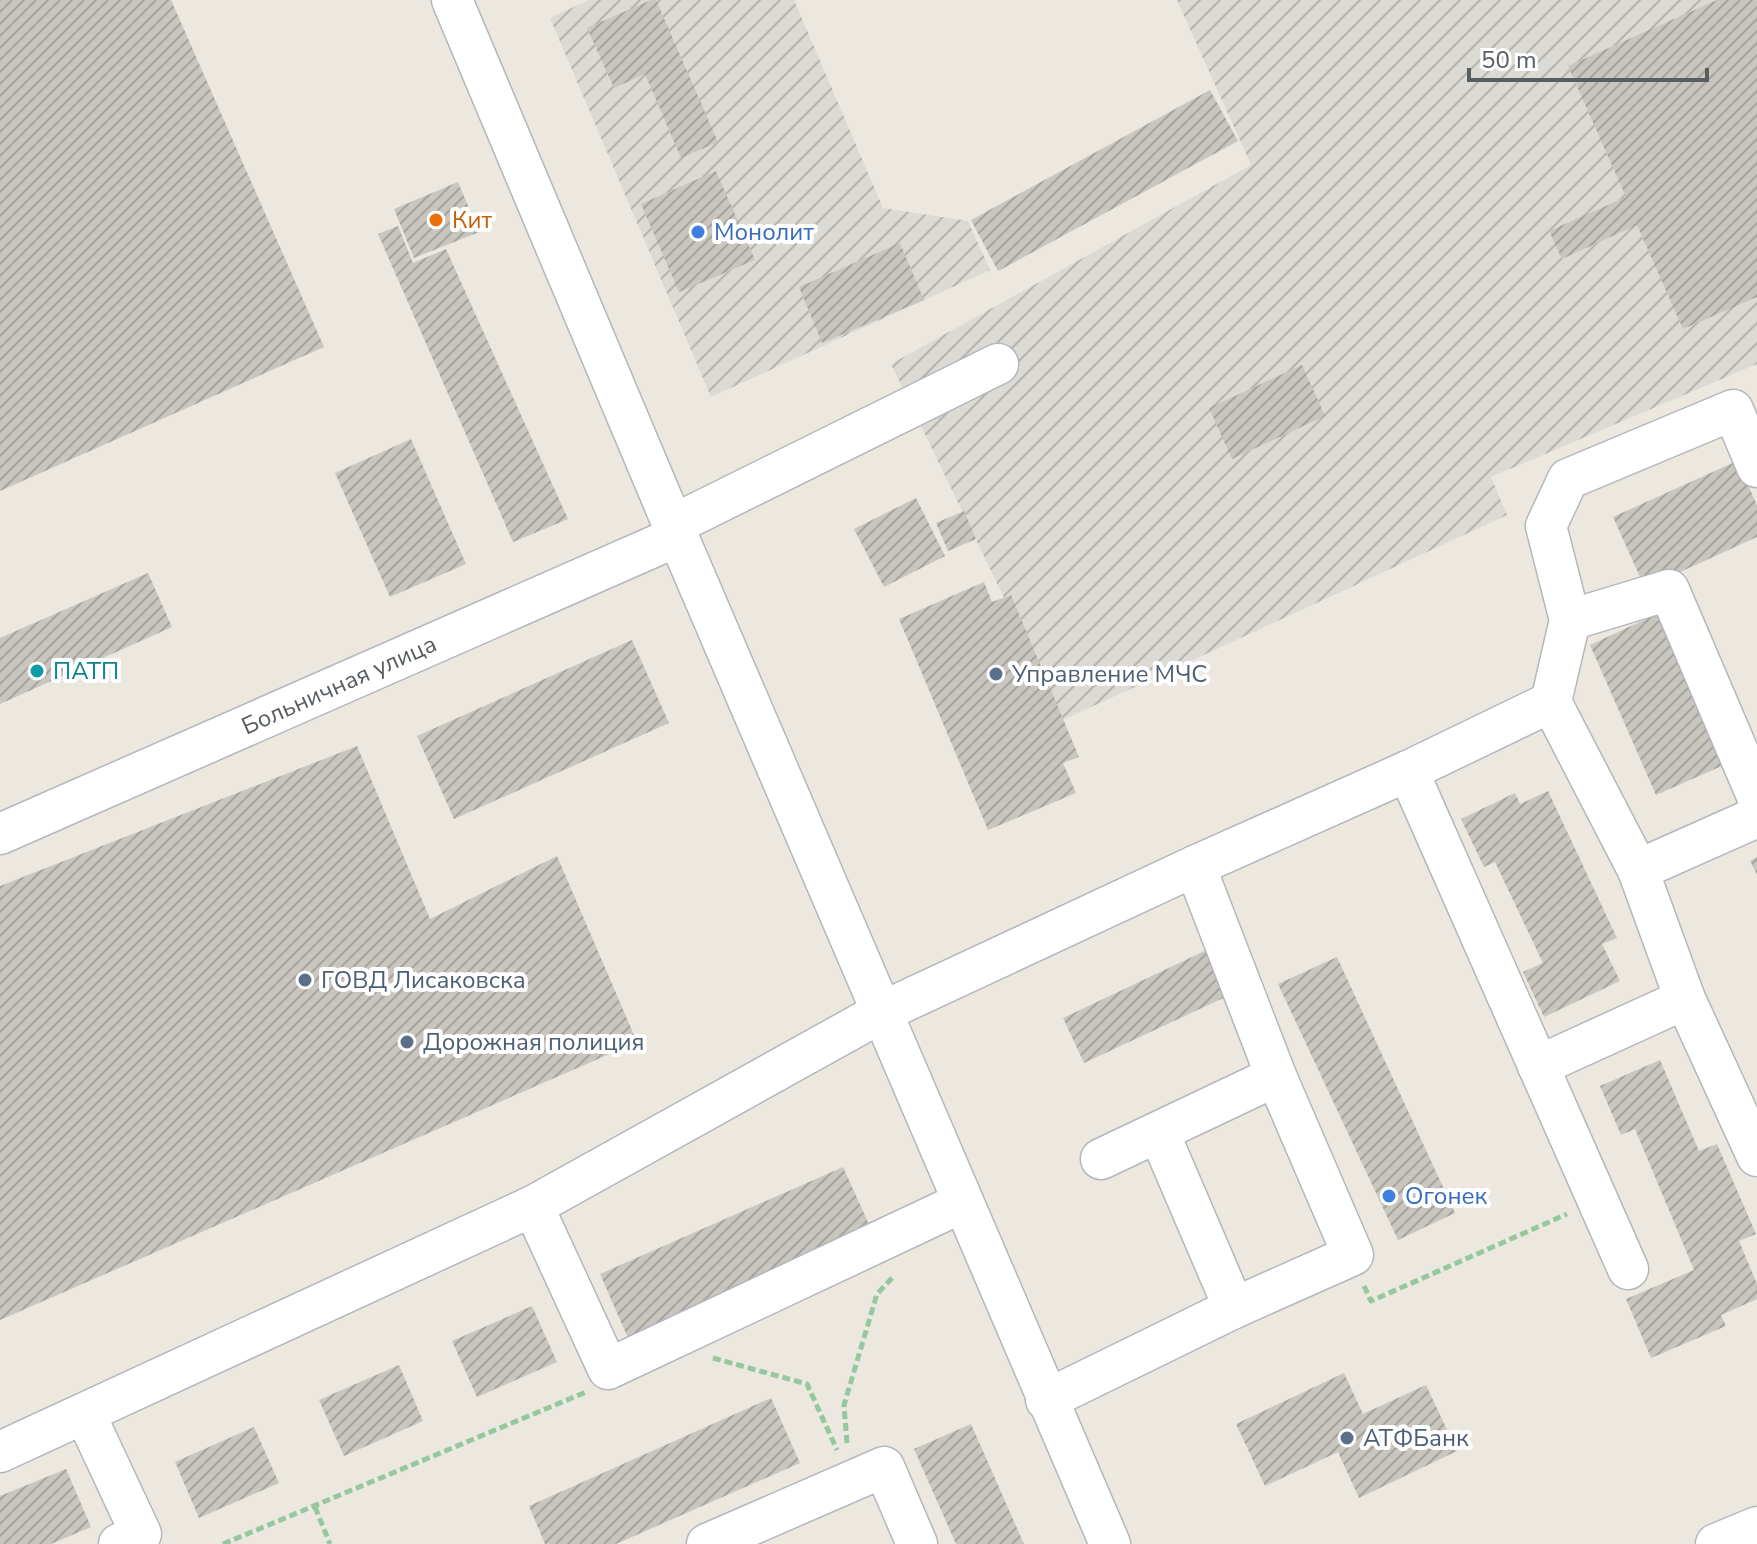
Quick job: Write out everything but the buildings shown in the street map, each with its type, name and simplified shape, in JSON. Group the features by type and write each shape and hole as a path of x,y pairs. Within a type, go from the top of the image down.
{"street":[{"path":"452,0 675,530 1110,1544"},
{"name":"Больничная улица","path":"0,834 675,530 998,364"},
{"path":"1757,467 1733,410 1568,479 1546,526 1570,620 1551,702 1638,870 1685,999 1757,1156"},
{"path":"1570,620 1669,590 1757,796"},
{"path":"0,1452 533,1206 882,1012 1408,771 1551,702"},
{"path":"1408,771 1628,1269"},
{"path":"1638,870 1757,817"},
{"path":"1046,1400 1234,1308 1353,1255 1276,1076 1195,866"},
{"path":"1538,1066 1685,999"},
{"path":"1101,1159 1276,1076"},
{"path":"1159,1133 1234,1308"},
{"path":"533,1206 608,1369 963,1202"},
{"path":"85,1414 141,1534 119,1544"},
{"path":"707,1544 884,1467 917,1544"},
{"path":"1716,1544 1757,1527"}],"path":[{"path":"1362,1280 1371,1301 1597,1200"},
{"path":"850,1480 844,1405 877,1294 899,1271"},
{"path":"708,1356 807,1384 850,1480"},
{"path":"223,1544 588,1391 608,1369"},
{"path":"315,1507 330,1544"}],"shaded area":[{"path":"589,0 794,0 883,208 968,221 990,270 711,397 550,18"},
{"path":"1177,0 1757,0 1757,364 1491,477 1507,515 1063,720 891,364 1251,165"}],"place":[{"name":"Кит","path":"436,220"},
{"name":"Монолит","path":"698,232"},
{"name":"ПАТП","path":"37,671"},
{"name":"Управление МЧС","path":"996,674"},
{"name":"ГОВД Лисаковска","path":"305,980"},
{"name":"Дорожная полиция","path":"407,1042"},
{"name":"Огонек","path":"1389,1196"},
{"name":"АТФБанк","path":"1347,1438"}]}
